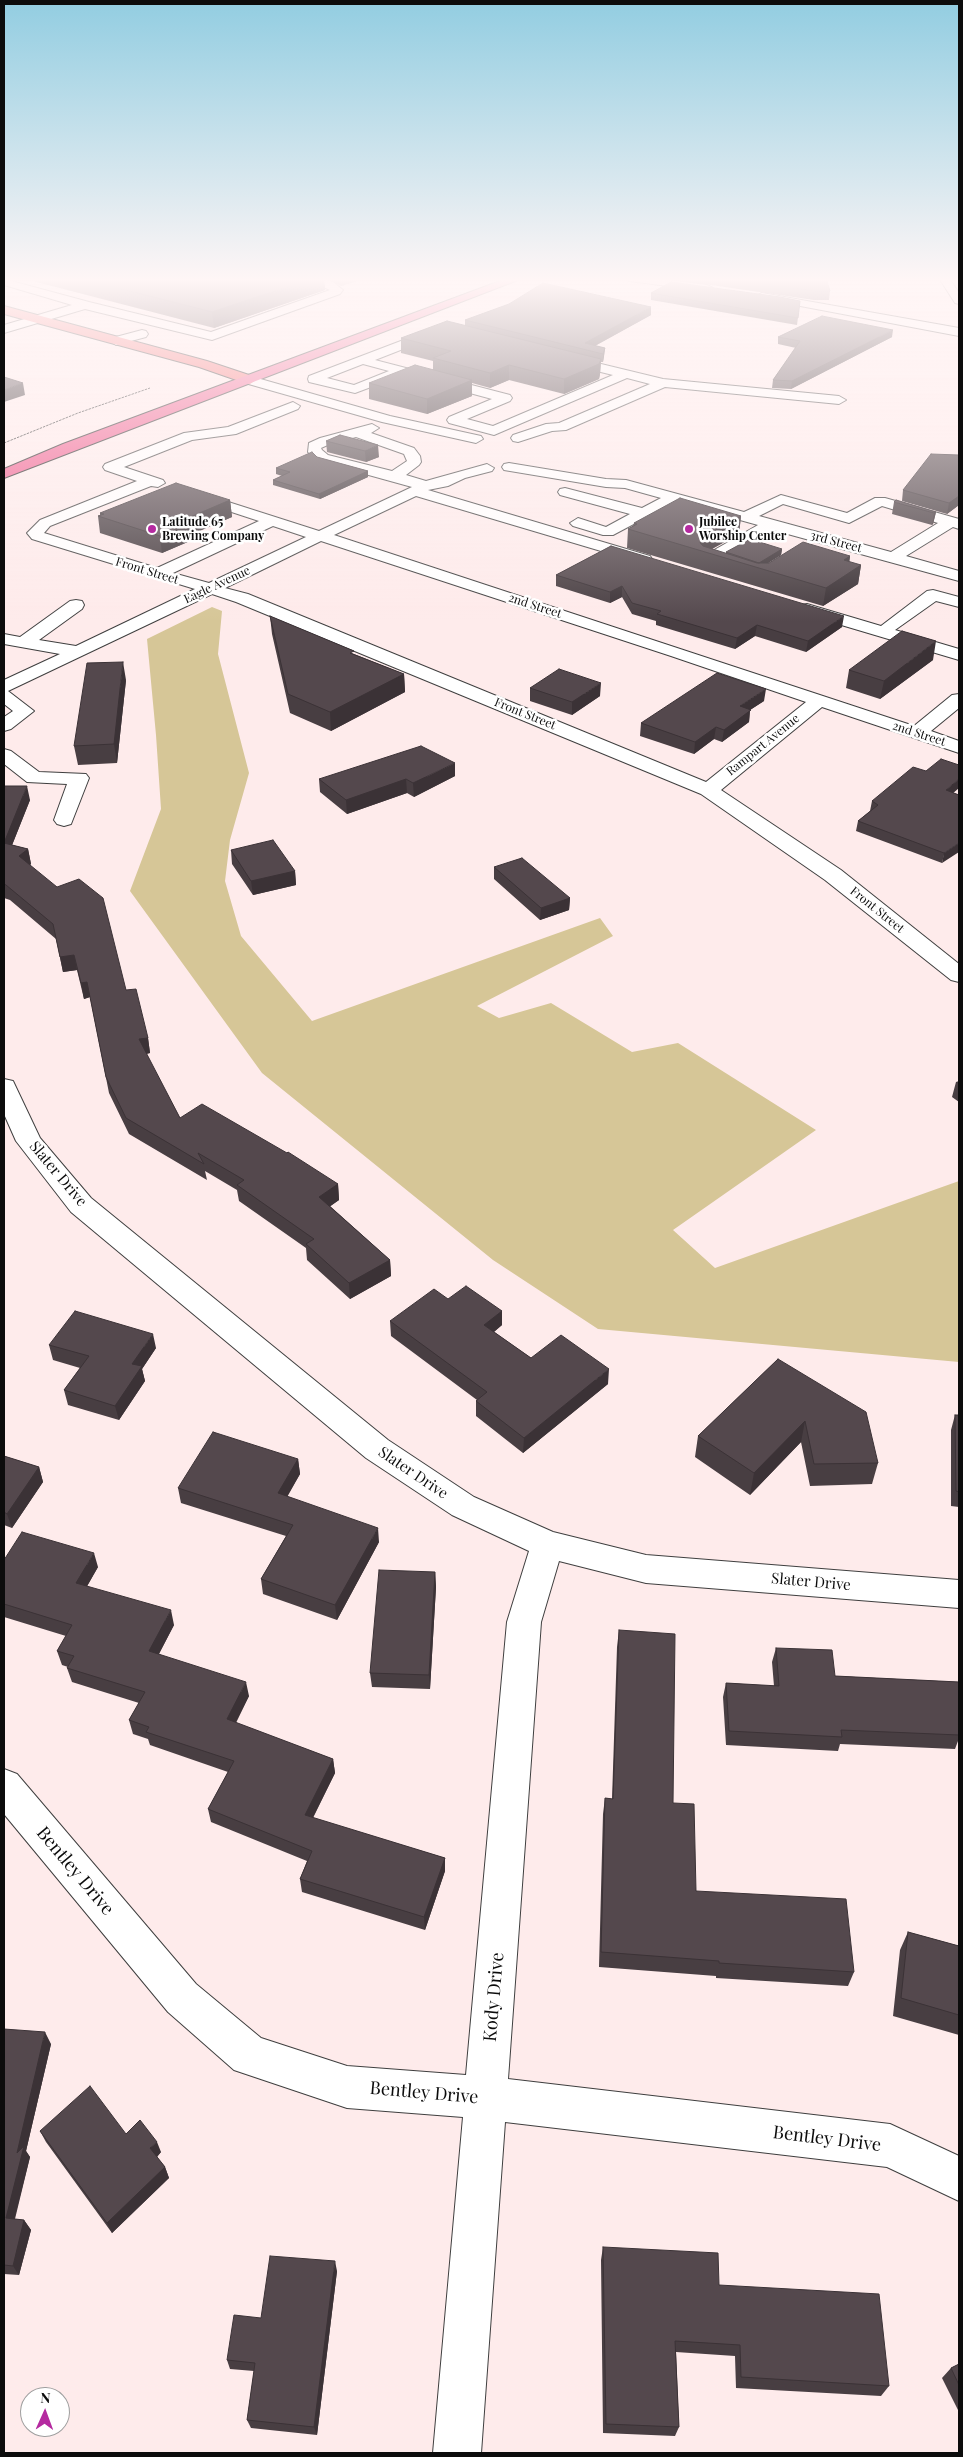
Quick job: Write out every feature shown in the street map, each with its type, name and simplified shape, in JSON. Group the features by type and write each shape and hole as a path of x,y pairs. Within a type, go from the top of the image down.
{"highway":[{"path":"4,474 68,447 215,393"}],"street":[{"path":"245,393 431,443"},
{"path":"294,393 396,422 495,442"},
{"path":"484,393 579,420"},
{"path":"505,398 454,420 494,431 583,393"},
{"path":"641,393 561,427 551,427 495,442 472,444 459,454 469,465 495,476 518,479 643,513"},
{"path":"763,393 839,400"},
{"path":"231,430 293,406"},
{"path":"495,476 520,465 542,440 561,431 561,427"},
{"path":"372,428 358,434 325,441 314,446 315,452 323,458 395,476 424,487 449,500 663,564"},
{"path":"231,430 249,436"},
{"name":"2nd Street","path":"231,430 189,436 110,467 677,652 959,747"},
{"path":"358,434 385,441 409,451 414,456 414,462 395,476"},
{"name":"3rd Street","path":"495,442 620,478 626,484"},
{"name":"Eagle Avenue","path":"424,487 427,480 459,454"},
{"name":"3rd Street","path":"495,476 554,473 606,483 626,484 817,537 957,573"},
{"name":"Eagle Avenue","path":"4,687 424,487 442,483 460,475 495,476"},
{"name":"Front Street","path":"150,481 44,523 34,533 47,539 157,574 242,598 708,790 833,875 959,975"},
{"path":"449,500 468,492 608,532 674,497"},
{"path":"746,517 781,499 849,518"},
{"path":"803,551 817,537 880,501 955,523"},
{"path":"157,574 271,521"},
{"path":"894,557 955,523"},
{"path":"743,571 708,560 772,524"},
{"path":"890,626 933,595 959,602"},
{"path":"795,604 959,655"},
{"path":"24,642 76,605"},
{"path":"4,639 80,652"},
{"path":"4,696 25,711 4,725"},
{"path":"917,733 959,699"},
{"name":"Rampart Avenue","path":"708,790 818,701"},
{"path":"4,755 34,778 79,778 64,820"},
{"name":"Slater Drive","path":"4,1087 29,1141 81,1205 377,1449 463,1506 548,1544 646,1569 959,1594"},
{"name":"Kody Drive","path":"457,2453 524,1622 548,1544"},
{"name":"Bentley Drive","path":"4,1786 182,1998 249,2055 347,2087 486,2098 890,2146 959,2179"}],"path":[{"path":"4,443 78,413 137,393"}],"shaded area":[{"path":"212,607 222,611 218,654 249,773 230,840 225,881 241,936 312,1021 600,918 613,936 477,1006 499,1018 551,1003 632,1052 678,1043 816,1130 673,1230 715,1268 959,1181 959,1362 598,1329 493,1260 262,1073 130,891 161,809 147,639"}],"building":[{"path":"404,393 442,393 427,399"},
{"path":"340,435 378,445 365,451 326,441"},
{"path":"312,452 317,457 368,471 319,494 273,480 290,472 276,468"},
{"path":"931,454 959,455 959,496 949,503 903,490"},
{"path":"176,483 230,500 188,518 195,521 160,536 98,516 104,514 100,513"},
{"path":"680,498 741,516 703,537 700,543 703,546 757,563 769,563 803,542 850,556 844,560 861,565 826,588 628,529 637,524 634,523"},
{"path":"896,500 936,512 894,502"},
{"path":"750,539 782,549 759,563 726,552"},
{"path":"611,546 844,616 808,641 757,625 737,638 657,614 661,611 632,603 622,586 610,592 556,575"},
{"path":"270,616 354,651 350,653 404,674 330,712 288,694"},
{"path":"902,631 936,641 884,681 849,670"},
{"path":"123,662 114,744 74,746 87,663"},
{"path":"559,669 601,683 572,702 530,688"},
{"path":"717,673 766,689 740,706 751,710 724,730 716,727 695,742 641,723"},
{"path":"421,746 455,763 413,783 406,779 346,800 319,779"},
{"path":"941,759 959,765 959,779 946,790 959,795 959,843 944,853 858,821 878,805 872,801 913,767 926,771"},
{"path":"4,786 27,786 4,843"},
{"path":"273,840 295,871 251,881 231,850"},
{"path":"4,843 28,849 19,856 57,887 79,879 103,898 126,990 136,989 148,1038 139,1039 180,1118 202,1104 288,1152 338,1184 319,1197 390,1260 349,1283 306,1244 314,1239 237,1185 244,1180 198,1153 204,1164 126,1118 106,1077 87,982 81,983 74,955 60,957 53,924 4,884"},
{"path":"522,858 570,898 541,908 494,867"},
{"path":"466,1286 502,1311 484,1325 531,1358 561,1335 609,1369 524,1438 476,1401 487,1392 390,1321 434,1289 448,1299"},
{"path":"75,1311 153,1334 132,1364 142,1366 115,1406 64,1390 89,1356 49,1345"},
{"path":"778,1359 866,1412 878,1463 814,1464 805,1421 754,1473 698,1436"},
{"path":"955,1415 959,1415 959,1492 956,1491"},
{"path":"213,1432 298,1459 278,1493 378,1528 335,1605 261,1579 293,1525 178,1488"},
{"path":"4,1456 39,1467 7,1514 4,1512"},
{"path":"22,1532 94,1553 76,1583 171,1610 149,1651 246,1682 227,1719 333,1759 305,1815 445,1858 424,1917 300,1879 312,1851 208,1809 234,1761 146,1732 149,1727 129,1720 145,1692 67,1668 74,1656 57,1651 72,1625 4,1604 4,1560"},
{"path":"379,1570 435,1572 429,1675 370,1673"},
{"path":"619,1630 675,1634 673,1803 694,1804 696,1891 846,1899 854,1972 719,1963 719,1961 601,1952 605,1798 613,1799"},
{"path":"776,1648 832,1650 835,1676 959,1682 959,1735 841,1730 842,1737 729,1731 726,1683 779,1686"},
{"path":"908,1932 959,1946 959,2015 901,1998"},
{"path":"4,2029 45,2032 17,2153 24,2146 6,2218 24,2220 13,2266 4,2265"},
{"path":"90,2086 126,2134 140,2120 157,2142 150,2148 165,2167 107,2223 40,2131"},
{"path":"603,2247 718,2253 719,2285 879,2294 889,2386 741,2377 740,2345 675,2341 679,2427 606,2424"},
{"path":"270,2256 335,2261 314,2427 247,2420 255,2363 227,2360 234,2315 261,2318"},
{"path":"959,2364 959,2385 951,2368"}],"place":[{"name":"Latitude 65 Brewing Company","path":"152,529"},
{"name":"Jubilee Worship Center","path":"689,529"}]}
